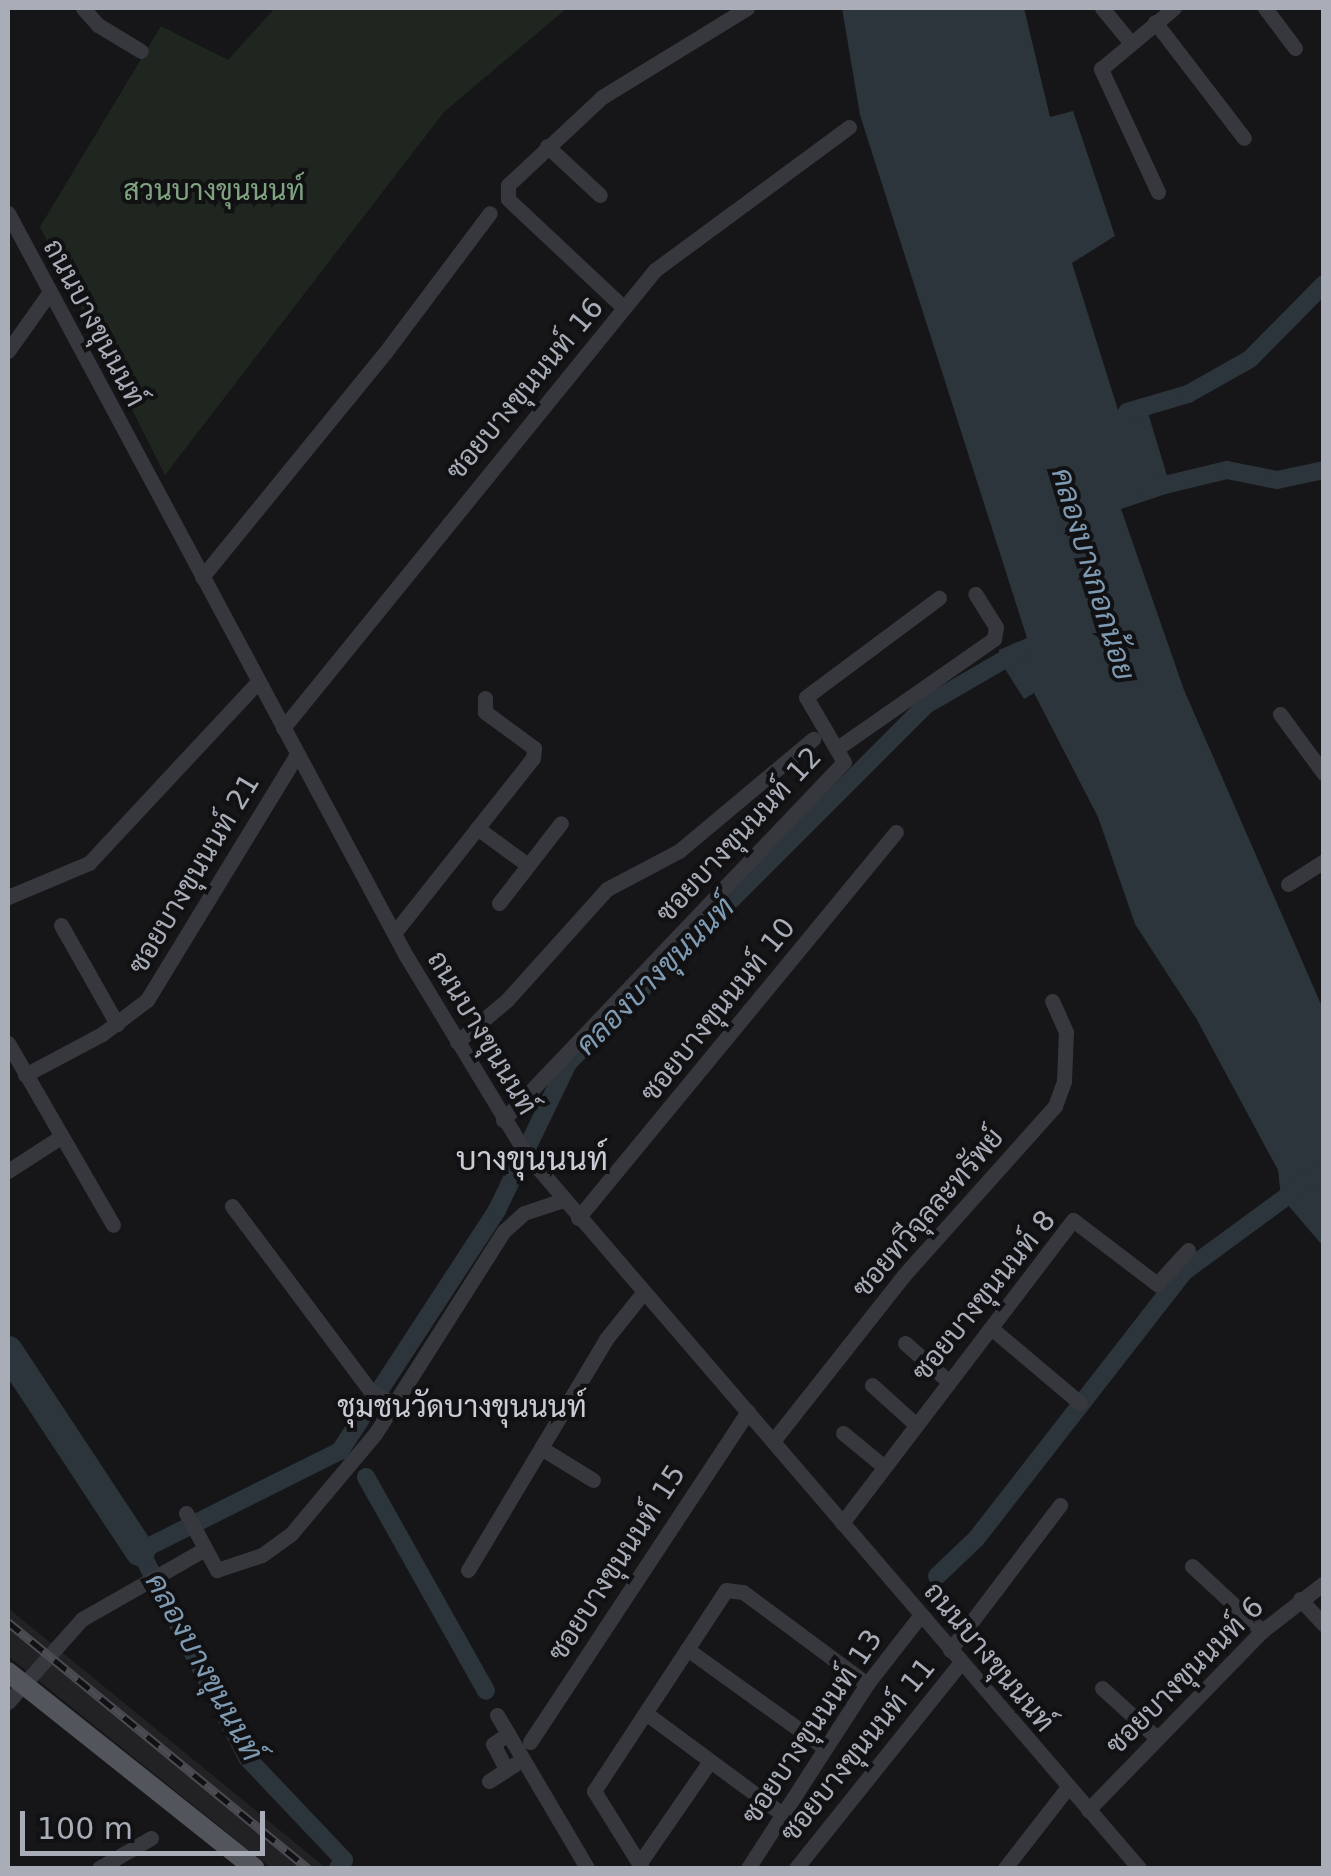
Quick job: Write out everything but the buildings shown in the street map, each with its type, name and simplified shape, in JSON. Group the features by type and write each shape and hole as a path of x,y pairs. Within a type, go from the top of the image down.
{"main road":[{"path":"16,1678 254,1868"}],"street":[{"path":"83,8 98,25 141,51"},
{"path":"624,308 508,198 512,178 602,97 747,8"},
{"path":"1102,8 1130,42"},
{"path":"1158,192 1101,69 1174,8"},
{"path":"1265,8 1295,48"},
{"path":"1155,22 1244,138"},
{"name":"ซอยบางขุนนนท์ 16","path":"283,728 624,308 682,246 849,127"},
{"path":"548,146 600,195"},
{"path":"202,576 384,354 490,212"},
{"name":"ถนนบางขุนนนท์","path":"8,213 297,754 503,1120 542,1174 642,1294 1139,1868"},
{"path":"8,351 49,293"},
{"path":"839,747 994,638 996,627 974,594"},
{"name":"ซอยบางขุนนนท์ 12","path":"503,1120 844,762 839,747 806,696 939,598"},
{"path":"8,897 90,863 258,682"},
{"path":"395,932 535,752 486,712 485,698"},
{"path":"1280,714 1324,774"},
{"path":"457,1042 507,1000 607,890 679,850 814,740"},
{"name":"ซอยบางขุนนนท์ 21","path":"25,1075 117,1024 148,1000 297,754"},
{"path":"499,903 561,823"},
{"path":"477,828 528,865"},
{"name":"ซอยบางขุนนนท์ 10","path":"578,1218 896,832"},
{"path":"1288,884 1324,861"},
{"path":"61,925 117,1024"},
{"name":"ซอยทวีจุลละทรัพย์","path":"772,1440 904,1276 1054,1106 1064,1081 1066,1032 1052,1001"},
{"path":"8,1043 112,1225"},
{"path":"8,1171 59,1138"},
{"path":"190,1521 202,1550 223,1572 262,1555 291,1534 394,1403 504,1231 524,1213 563,1200"},
{"path":"232,1206 371,1392 394,1403"},
{"name":"ซอยบางขุนนนท์ 8","path":"842,1522 947,1380 1074,1220 1157,1284 1188,1250"},
{"path":"468,1570 606,1339 642,1294"},
{"path":"991,1328 1080,1403"},
{"path":"905,1343 947,1380"},
{"path":"872,1385 914,1423"},
{"name":"ซอยบางขุนนนท์ 15","path":"530,1742 748,1412"},
{"path":"843,1432 882,1466"},
{"path":"541,1448 592,1480"},
{"name":"ซอยบางขุนนนท์ 11","path":"796,1868 955,1657 1060,1504"},
{"path":"8,1702 16,1678 82,1619 202,1550"},
{"path":"1192,1566 1262,1630"},
{"name":"ซอยบางขุนนนท์ 6","path":"1088,1810 1262,1630 1324,1583"},
{"path":"710,1761 640,1866 594,1791 726,1590 735,1588 867,1684"},
{"path":"1300,1599 1324,1625"},
{"name":"ซอยบางขุนนนท์ 13","path":"748,1868 867,1684 920,1616"},
{"path":"688,1649 825,1748"},
{"path":"1102,1688 1157,1738"},
{"path":"647,1714 782,1814"},
{"path":"497,1715 588,1868"},
{"path":"506,1770 493,1744 508,1734"},
{"path":"489,1781 522,1759"},
{"path":"1005,1868 1068,1787"},
{"path":"99,1868 151,1838"},
{"path":"128,1852 138,1868"}],"shaded area":[{"path":"8,1608 326,1868 271,1868 8,1656"}],"green space":[{"name":"สวนบางขุนนนท์","path":"275,8 567,8 444,112 165,475 40,227 161,26 228,60"}],"water":[{"name":"คลองบางกอกน้อย","path":"842,8 1024,8 1050,117 1073,111 1115,236 1072,263 1118,410 1145,403 1172,492 1121,509 1184,690 1323,1009 1323,1246 1281,1197 1278,1170 1196,1018 1135,924 1098,817 1034,693 1024,699 1000,661 999,650 1027,638 860,115"}],"waterway":[{"path":"1127,412 1188,394 1250,359 1324,284"},
{"path":"1148,489 1227,470 1277,480 1324,470"},
{"name":"คลองบางขุนนนท์","path":"338,1868 344,1860 248,1759 140,1551 340,1451 497,1210 568,1063 926,705 1019,651"},
{"path":"937,1576 976,1539 1185,1271 1324,1169"},
{"path":"8,1351 140,1551"},
{"path":"366,1477 486,1691"}],"railway":[{"path":"8,1622 308,1868"}],"district":[{"name":"บางขุนนนท์","path":"532,1159"},
{"name":"ชุมชนวัดบางขุนนนท์","path":"462,1407"}]}
